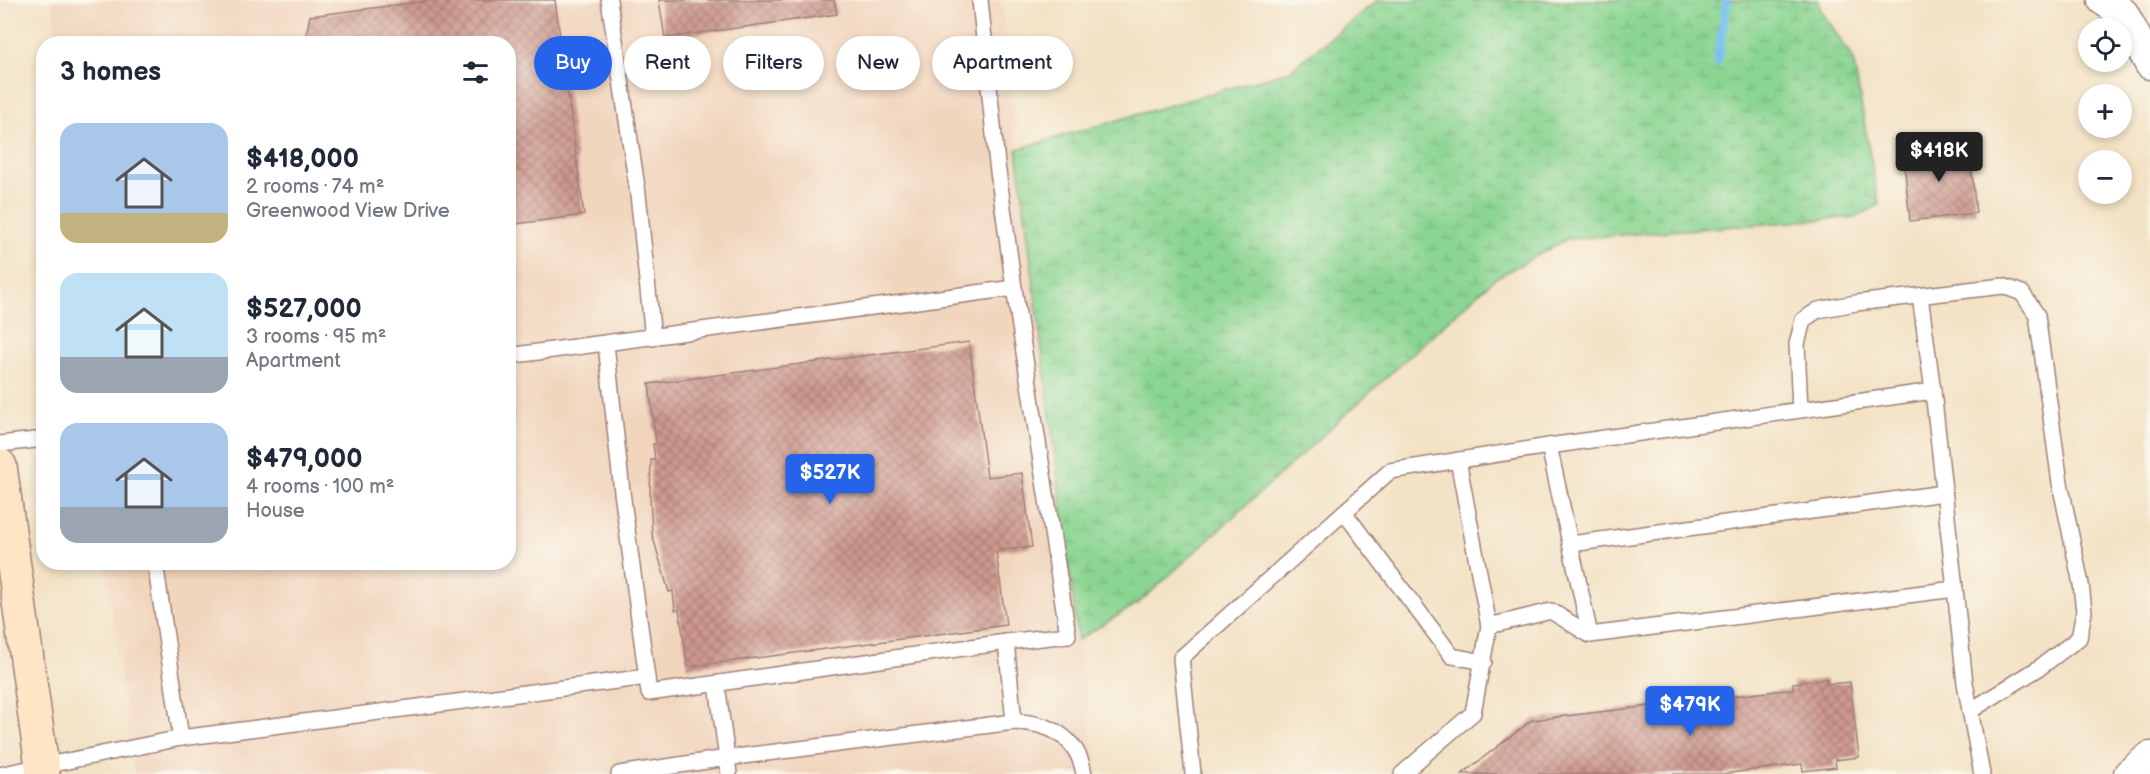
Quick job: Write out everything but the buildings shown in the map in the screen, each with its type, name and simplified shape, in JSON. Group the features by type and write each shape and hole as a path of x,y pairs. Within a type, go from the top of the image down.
{"street":[{"path":"2103,0 2123,13 2150,64"},
{"path":"0,466 42,770"},
{"path":"2129,774 2150,757"}],"lane":[{"path":"609,0 638,194 653,338"},
{"path":"606,344 622,492 649,693 1068,635 1014,288 980,0"},
{"path":"1800,410 1797,344 1803,320 1818,309 2003,286 2022,293 2037,315 2060,483 2081,584 2084,612 2079,638 2039,668 1970,711"},
{"path":"516,355 1014,288"},
{"path":"1920,296 1933,391 1965,683 1982,774"},
{"path":"1193,774 1181,658 1390,471 1933,391"},
{"path":"0,444 36,440"},
{"path":"1549,446 1590,635"},
{"path":"1402,774 1473,713 1484,662 1489,626 1458,460"},
{"path":"1571,544 1944,494"},
{"path":"1344,512 1452,656 1484,662"},
{"path":"156,570 181,738"},
{"path":"1489,626 1551,611 1590,635 1955,589"},
{"path":"1006,642 1014,722"},
{"path":"3,774 42,770 181,738 647,677"},
{"path":"717,684 729,774"},
{"path":"619,774 727,758 1028,722 1057,731 1082,760 1084,774"}],"shaded area":[{"path":"52,0 1002,0 1006,36 932,36 932,90 1011,90 1096,774 134,774 106,570 516,570 516,36 57,36"}],"green space":[{"path":"1378,0 1818,0 1820,8 1853,59 1879,205 1856,217 1567,239 1494,279 1140,602 1078,640 1017,149 1289,71"}],"waterway":[{"path":"1717,62 1727,0"}]}
